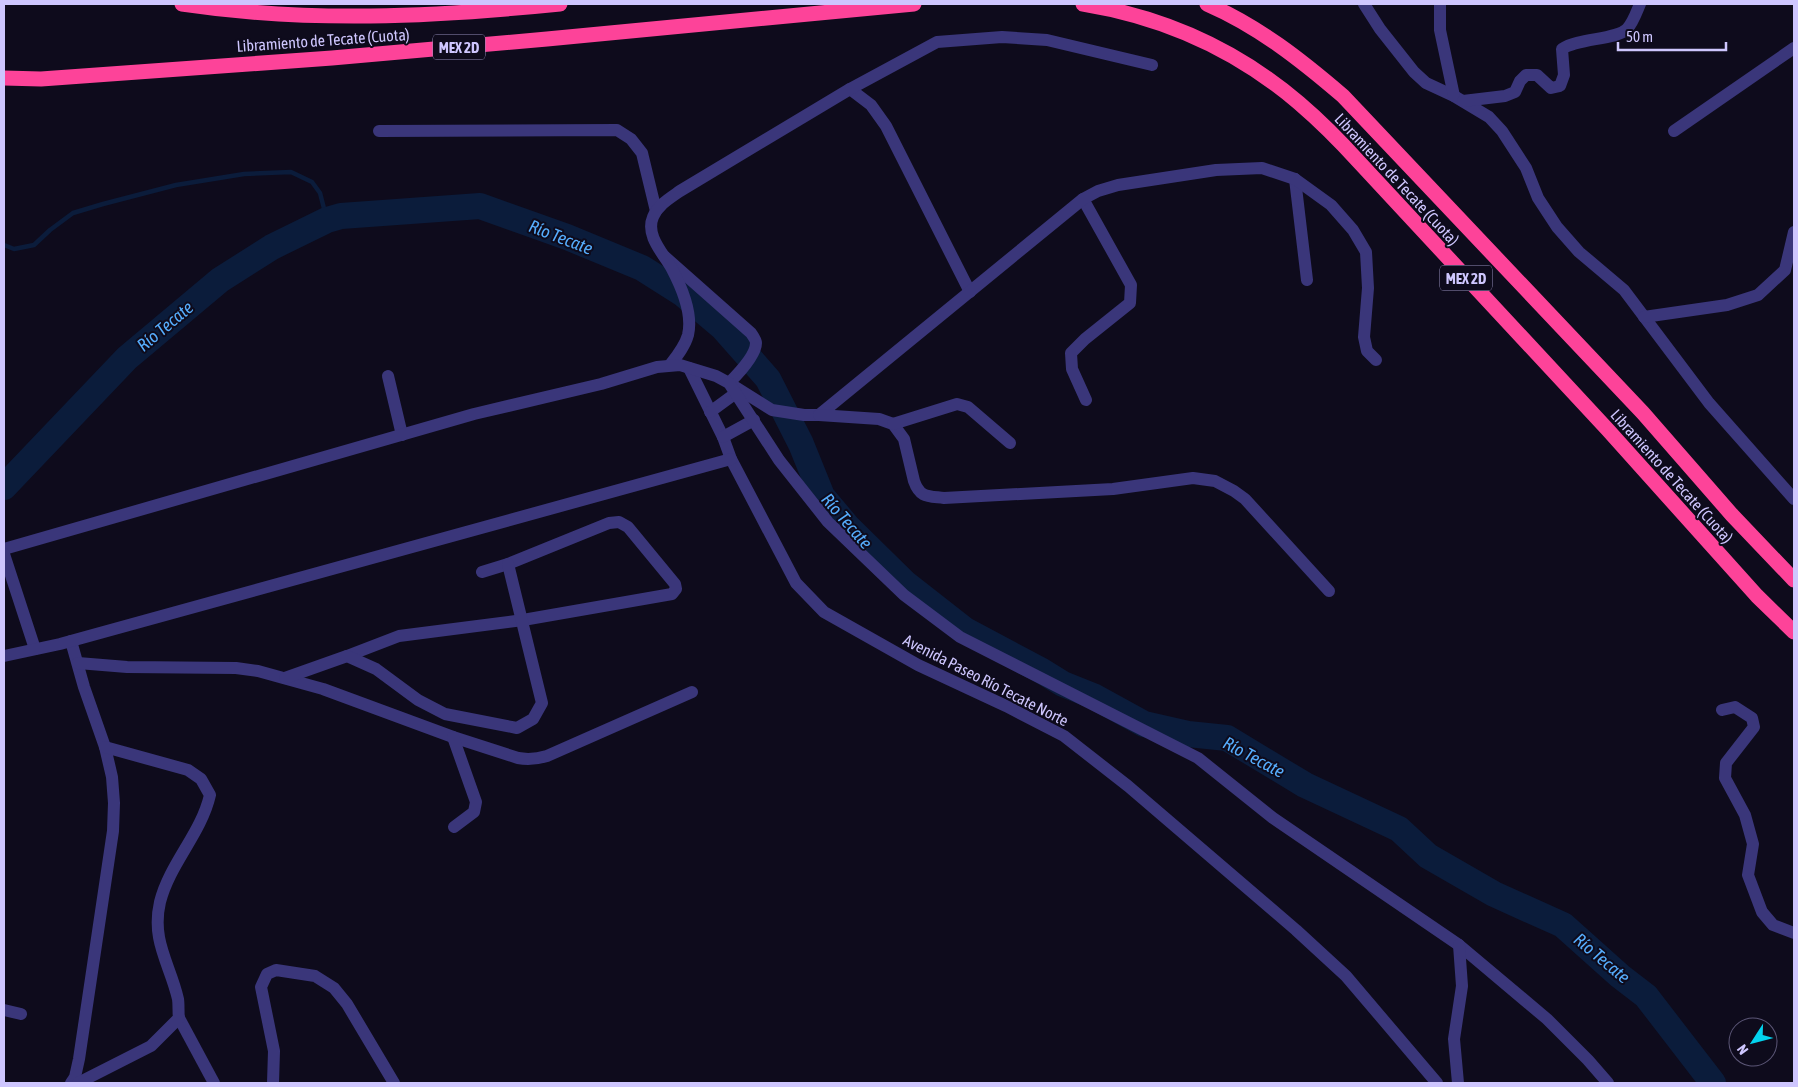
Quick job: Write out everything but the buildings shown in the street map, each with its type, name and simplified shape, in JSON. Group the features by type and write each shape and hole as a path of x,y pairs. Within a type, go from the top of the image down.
{"highway":[{"name":"Libramiento de Tecate (Cuota)","path":"182,4 280,15 348,17 448,14 560,4"},
{"name":"Libramiento de Tecate (Cuota)","path":"4,78 41,79 342,57 914,4"},
{"name":"Libramiento de Tecate (Cuota)","path":"1083,4 1128,13 1185,32 1266,77 1298,102 1326,127 1359,162 1608,430 1757,596 1794,632"},
{"name":"Libramiento de Tecate (Cuota)","path":"1207,4 1251,26 1291,53 1343,96 1643,413 1732,515 1794,580"},
{"path":"4,85 41,79"}],"street":[{"path":"1364,4 1380,29 1414,72 1426,83 1459,98 1489,117 1502,131 1526,168 1538,198 1558,227 1580,252 1624,290 1709,403 1794,499"},
{"path":"1440,4 1440,30 1459,98"},
{"path":"1459,98 1505,96 1515,92 1520,81 1526,75 1537,74 1551,88 1560,86 1564,75 1562,48 1570,44 1616,34 1627,29 1640,4"},
{"path":"670,365 684,345 688,336 689,325 683,294 672,269 652,235 652,219 656,211 665,202 680,191 850,89 937,42 1002,37 1047,40 1152,65"},
{"path":"1674,131 1794,48"},
{"path":"850,89 871,105 886,126 970,292"},
{"path":"379,131 617,130 631,139 642,153 656,211"},
{"path":"819,416 1083,200 1098,191 1118,185 1216,170 1262,168 1295,179 1331,205 1353,230 1366,252 1368,288 1364,337 1367,351 1376,360"},
{"path":"1295,179 1307,280"},
{"path":"1083,200 1131,285 1130,303 1070,353 1072,369 1086,400"},
{"path":"1644,317 1727,305 1758,295 1785,270 1794,232"},
{"path":"664,256 751,333 756,342 754,350 732,388 710,412"},
{"path":"4,549 474,414 601,384 657,367 670,365 689,368 716,376 732,388 772,410 804,415 879,419 893,424 902,434 914,481 919,492 924,495 944,498 1114,489 1193,478 1215,481 1245,499 1329,591"},
{"name":"Avenida Paseo Río Tecate Norte","path":"689,368 723,438 731,459 796,583 824,612 918,665 1006,706 1064,736 1128,786 1296,930 1339,970 1437,1083"},
{"path":"388,376 402,435"},
{"path":"732,388 779,460 828,522 904,595 960,637 1198,758 1273,818 1459,945 1547,1019 1608,1083"},
{"path":"893,424 957,404 968,407 1010,443"},
{"path":"723,438 754,420"},
{"path":"4,656 71,640 731,459"},
{"path":"285,678 399,636 523,620 672,594 676,589 675,584 628,527 619,522 609,523 508,564 482,572"},
{"path":"4,554 35,649"},
{"path":"347,656 376,669 418,700 445,714 517,728 532,719 542,703 508,564"},
{"path":"71,640 105,747 112,777 114,803 113,831 79,1059 75,1078 71,1083"},
{"path":"78,663 127,668 236,668 285,678 518,758 536,759 692,692"},
{"path":"1722,710 1735,707 1752,718 1754,727 1726,763 1726,778 1745,815 1753,844 1748,875 1762,912 1773,925 1794,933"},
{"path":"453,737 476,802 474,812 454,827"},
{"path":"105,747 188,770 201,779 210,795 206,811 169,877 160,904 158,939 178,1000 179,1018 214,1083"},
{"path":"1458,1083 1454,1039 1462,986 1459,945"},
{"path":"274,1083 274,1051 261,987 267,974 276,970 315,976 334,988 347,1004 394,1083"},
{"path":"4,1010 21,1014"},
{"path":"78,1083 151,1046 179,1018"}],"waterway":[{"path":"4,245 14,249 34,245 73,213 103,204 176,185 244,174 291,172 312,182 320,193 327,220"},
{"name":"Río Tecate","path":"4,487 127,358 220,280 272,247 327,220 341,216 480,206 567,237 642,268 683,294 722,327 768,379 801,444 822,496 848,527 905,583 965,630 1063,684 1093,696 1144,724 1188,734 1227,738 1305,785 1399,829 1428,856 1494,894 1563,925 1620,976 1646,996 1713,1083"}]}
